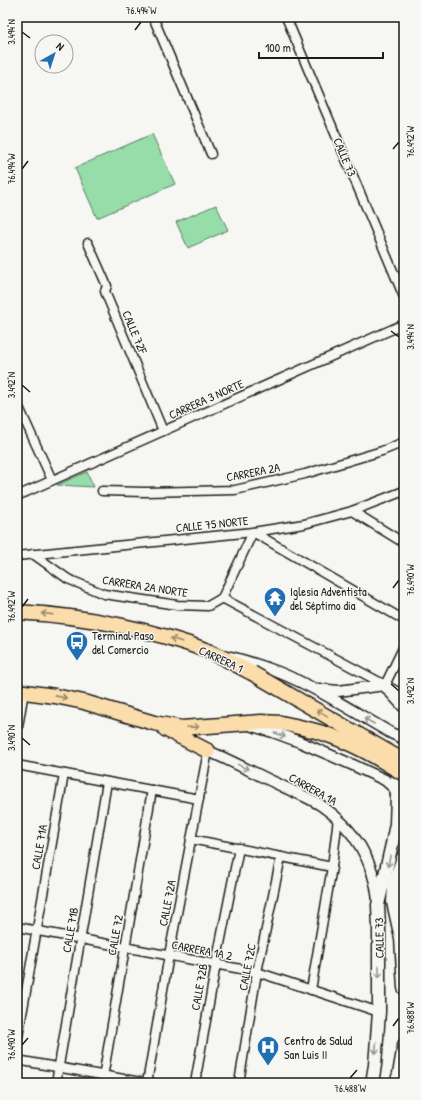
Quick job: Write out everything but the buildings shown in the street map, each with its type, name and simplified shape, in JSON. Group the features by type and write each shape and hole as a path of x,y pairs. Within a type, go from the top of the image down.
{"highway":[{"name":"CARRERA 1","path":"17,612 76,617 153,633 213,653 252,673 404,761"},
{"path":"20,691 84,702 154,723 182,728 243,723 272,723 295,726 323,733 347,743 371,754 404,774"},
{"path":"154,723 208,751"}],"main road":[{"path":"385,685 404,706"},
{"name":"CALLE 73","path":"372,1083 375,1065 379,1012 380,944 378,905 396,824 397,776 400,766 404,761"},
{"path":"397,794 404,808"},
{"name":"CALLE 73","path":"404,855 397,872 393,902 401,938 404,988"},
{"path":"401,938 404,911"},
{"path":"400,1078 404,1045"}],"street":[{"path":"153,17 211,154"},
{"name":"CALLE 73","path":"286,17 404,297"},
{"name":"CALLE 72F","path":"88,243 107,286 105,291 106,294 163,431"},
{"name":"CARRERA 3 NORTE","path":"17,496 404,324"},
{"path":"17,403 52,480"},
{"name":"CARRERA 2A","path":"102,491 145,492 235,490 320,470 382,451 404,442"},
{"name":"CALLE 75 NORTE","path":"17,556 253,532 304,524 352,511 404,491"},
{"path":"352,511 404,543"},
{"path":"404,620 253,532 222,598 404,695"},
{"name":"CARRERA 2A NORTE","path":"33,554 68,579 104,594 177,605 208,606 222,598"},
{"path":"385,685 404,646"},
{"path":"213,653 260,665 278,672 311,688 404,739"},
{"path":"311,688 338,691 385,685"},
{"path":"17,727 20,691"},
{"path":"243,723 300,742 353,765 385,780 393,787 397,794"},
{"name":"CALLE 72A","path":"147,1083 169,955 208,751"},
{"name":"CARRERA 1A","path":"208,751 320,805 338,818 356,838 366,856 376,883 378,905"},
{"path":"17,765 199,799"},
{"name":"CALLE 71A","path":"17,1043 64,774"},
{"name":"CALLE 71B","path":"56,1083 107,782"},
{"name":"CALLE 72","path":"103,1079 152,790"},
{"path":"311,990 332,867 338,818"},
{"path":"191,839 332,867"},
{"name":"CALLE 72B","path":"195,1083 216,964 239,848"},
{"name":"CALLE 72C","path":"239,1083 257,972 281,857"},
{"name":"CARRERA 1A 2","path":"17,927 257,972 379,1012"},
{"path":"17,1060 59,1067 103,1079 147,1083"}],"green space":[{"path":"152,134 175,184 97,218 75,168"},
{"path":"216,205 228,230 188,248 176,222"},
{"path":"87,472 94,487 57,485"}],"place":[{"name":"Iglesia Adventista del Séptimo dia","path":"275,618"},
{"name":"Terminal Paso del Comercio","path":"77,662"},
{"name":"Centro de Salud San Luis II","path":"268,1066"}]}
